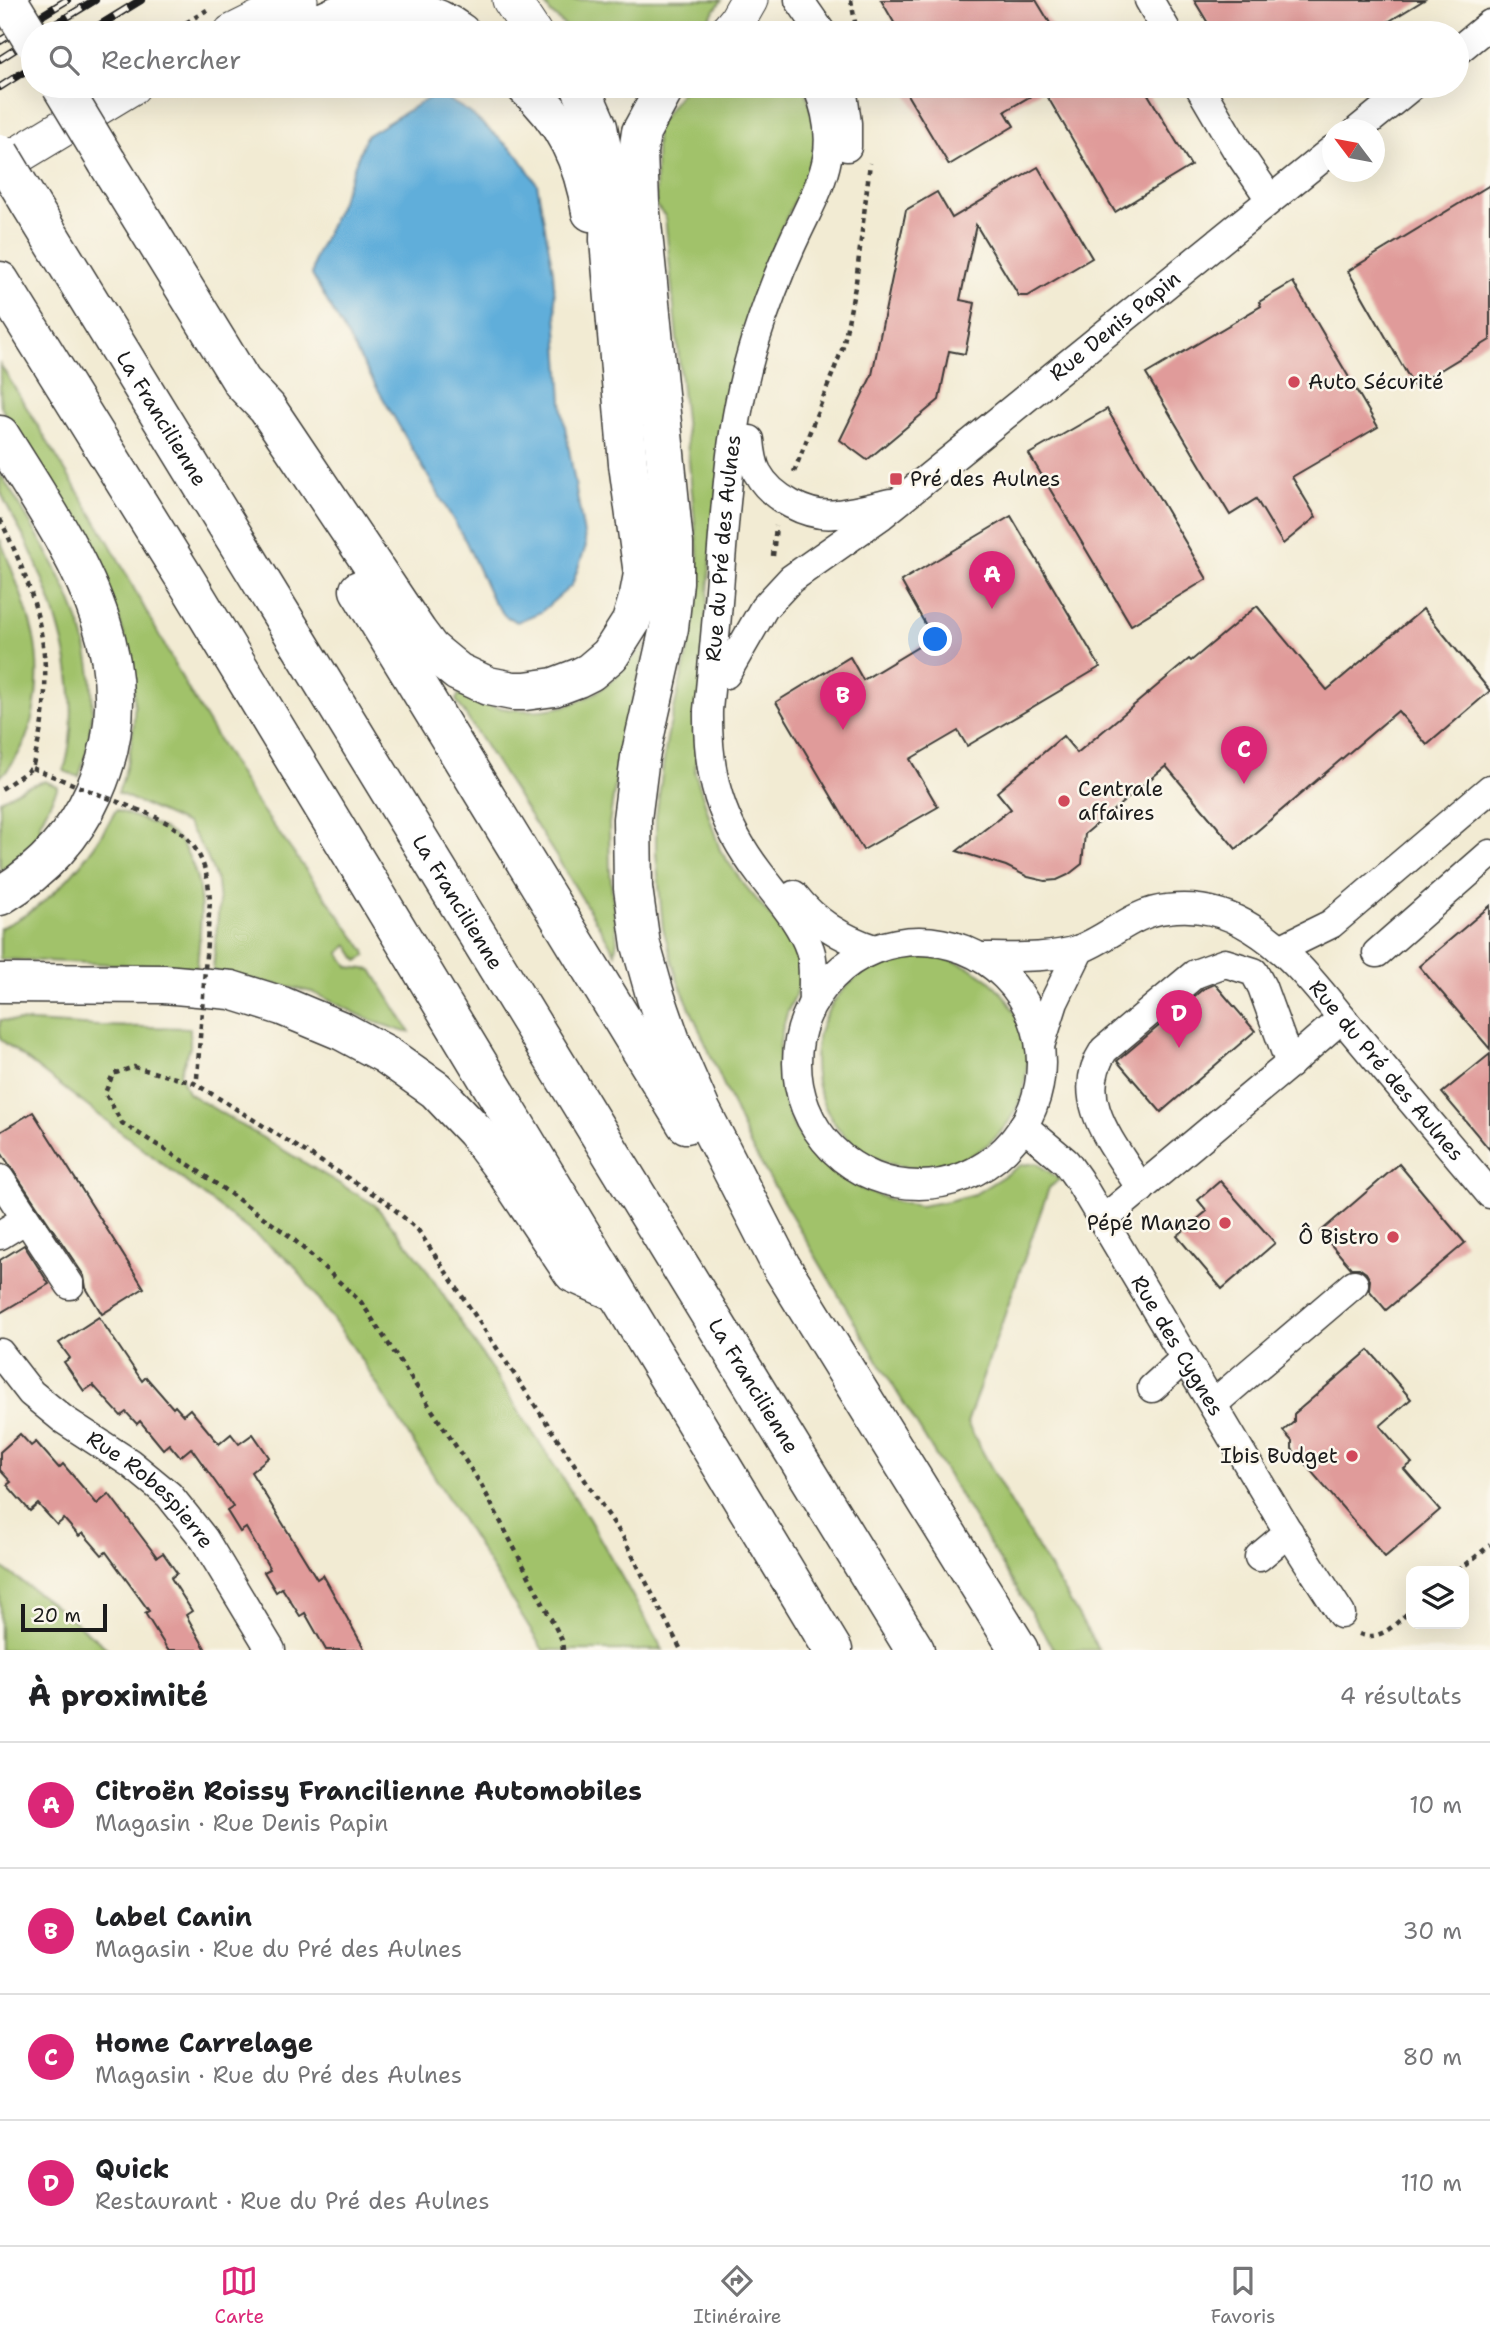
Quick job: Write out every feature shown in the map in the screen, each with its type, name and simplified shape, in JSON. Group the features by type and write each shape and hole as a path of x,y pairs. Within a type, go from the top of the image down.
{"highway":[{"path":"8,0 21,21"},
{"path":"326,21 365,8 391,6 415,10 442,21"},
{"path":"68,98 242,382 267,408 400,607 439,657 465,677 499,689 525,691 564,684 590,671 617,645 636,609 643,574 628,464 609,240 610,192 598,127 585,98"},
{"path":"537,98 553,113 564,132 583,172 593,220 609,240"},
{"path":"660,98 642,132 638,152 638,176 674,544 674,582 664,660 650,710 634,793 631,839 633,888 641,945 672,1044 727,1163 781,1266 1019,1650"},
{"name":"La Francilienne","path":"0,154 915,1650"},
{"path":"0,282 192,590 833,1650"},
{"path":"242,382 255,423 742,1215 781,1266"},
{"path":"0,435 50,515 79,569 104,625 114,669 115,704 113,736 105,768 74,831 56,853 30,877 0,896"},
{"path":"0,983 164,984 231,990 282,1006 342,1031 385,1054 436,1090 475,1131 505,1171 572,1273 616,1292"}],"main road":[{"path":"222,21 256,0"},
{"path":"227,21 299,0"},
{"path":"511,0 526,21"},
{"path":"735,21 749,0"},
{"path":"0,166 112,98"}],"street":[{"path":"799,0 814,21"},
{"path":"1149,0 1161,21"},
{"path":"1469,41 1490,24"},
{"name":"Rue du Pré des Aulnes","path":"813,1003 811,953 802,931 739,846 720,803 708,747 708,710 731,450 754,342 780,270 817,194 826,167 829,153 828,123 821,98"},
{"name":"Rue du Pré des Aulnes","path":"843,98 848,141 843,173 778,317 761,375 750,440 724,687 723,732 733,795 741,816 767,861 802,906 817,920 844,939 874,949"},
{"path":"1206,98 1270,199"},
{"path":"1372,119 1397,98"},
{"name":"Rue Denis Papin","path":"726,674 756,619 779,590 811,563 881,515 1322,158"},
{"name":"Rue Denis Papin","path":"750,440 756,470 783,499 812,513 835,515 897,501"},
{"path":"1280,948 1331,924 1490,789"},
{"path":"1377,953 1490,854"},
{"name":"Rue du Pré des Aulnes","path":"980,957 1036,956 1080,949 1134,917 1164,909 1192,907 1218,911 1252,928 1280,948 1490,1194"},
{"path":"929,942 954,946 980,957 1011,983 1023,999 1035,1024 1040,1046 1041,1070 1037,1094 1023,1126 1009,1146 991,1162 971,1174 949,1182 925,1185 878,1179 857,1169 838,1155 822,1138 809,1117 797,1072 803,1025 813,1003 839,971 874,949 893,944 929,942"},
{"path":"1040,1046 1054,1002 1080,949"},
{"path":"1141,1189 1097,1118 1091,1095 1094,1065 1104,1051 1195,974 1225,963 1254,972 1290,1064"},
{"path":"1104,1219 1342,1018"},
{"name":"Rue des Cygnes","path":"1023,1126 1066,1162 1104,1219 1289,1532 1341,1614"},
{"path":"0,1179 70,1285"},
{"path":"0,1235 26,1219"},
{"path":"1213,1404 1354,1284"},
{"name":"Rue Robespierre","path":"0,1353 31,1393 64,1420 130,1462 169,1495 204,1539 271,1650"},
{"path":"1152,1388 1185,1358"},
{"path":"1259,1557 1289,1532"}],"path":[{"path":"851,0 855,21"},
{"path":"779,590 771,581 777,513 843,347 856,282 870,156"},
{"path":"0,519 35,605 46,661 43,731 32,768 0,790"},
{"path":"32,768 173,825 191,841 208,877 210,901 197,1078 194,1083"},
{"path":"563,1650 562,1640 482,1486 361,1302 290,1237 191,1167 122,1123 105,1093 113,1074 134,1066 194,1083 385,1201 418,1230 623,1537 681,1650"},
{"path":"1464,1566 1490,1545"},
{"path":"1341,1614 1355,1632 1369,1637 1383,1634 1406,1614"}],"green space":[{"path":"542,0 722,0 706,21 560,21"},
{"path":"677,98 808,98 818,136 813,160 766,263 743,337 712,540 695,772 720,850 742,882 797,948 805,964 801,983 787,1013 781,1035 778,1064 785,1105 794,1127 807,1146 825,1166 844,1180 897,1202 920,1206 975,1194 1021,1165 1036,1163 1060,1179 1049,1188 967,1423 1005,1493 1099,1650 1054,1650 751,1147 678,981 663,928 656,853 656,817 667,738 693,630 698,554 665,216 656,206 656,127"},
{"path":"0,364 110,544 188,689 254,799 366,956 358,961 348,945 339,953 349,967 372,970 410,1032 372,1021 312,992 213,971 219,903 217,882 206,854 187,824 118,793 130,749 134,707 131,667 122,628 90,554 1,406"},
{"path":"0,473 62,581 88,655 92,693 90,734 79,777 64,771 72,714 66,657 59,628 29,547 0,489"},
{"path":"0,539 31,625 37,685 35,706 23,746 0,777"},
{"path":"646,646 620,753 609,824 610,871 617,940 615,953 456,700 459,694 477,702 516,710 555,708 574,703 608,684"},
{"path":"45,781 58,787 39,825 45,832 0,871 0,800 25,787"},
{"path":"116,810 166,830 182,843 194,869 200,896 197,968 0,959 0,928 36,907 68,879"},
{"path":"921,956 962,964 996,987 1019,1021 1027,1062 1019,1103 996,1137 962,1160 921,1168 880,1160 846,1137 823,1103 815,1062 823,1021 846,987 880,964"},
{"path":"0,1020 190,1028 190,1047 180,1073 188,1093 375,1205 419,1258 589,1519 663,1650 543,1650 357,1353 293,1264 0,1039"},
{"path":"0,1566 62,1611 109,1650 0,1650"}],"water":[{"path":"429,98 445,98 469,112 518,155 537,184 553,271 563,415 586,546 572,585 541,612 517,622 505,616 493,601 466,542 312,275 315,257 337,211 366,136"}],"building":[{"path":"881,0 1036,0 1049,21 893,21"},
{"path":"1194,0 1424,0 1390,21 1207,21"},
{"path":"909,98 1027,98 1005,111 1014,126 949,165"},
{"path":"1048,98 1150,98 1191,166 1115,212"},
{"path":"1038,167 1092,258 1028,296 1019,296 976,225 960,300 975,303 965,354 949,351 939,400 867,460 840,440 872,375 906,210 937,192 952,218"},
{"path":"1490,185 1490,340 1414,386 1348,271"},
{"path":"1293,282 1378,427 1292,477 1316,517 1283,544 1256,499 1230,515 1146,374 1261,306 1259,302"},
{"path":"1107,409 1207,579 1131,625 1029,454"},
{"path":"1011,516 1100,667 967,746 958,731 910,759 938,807 863,850 776,702 850,657 863,680 933,638 901,581"},
{"path":"1257,606 1327,690 1423,609 1490,691 1427,745 1398,711 1236,849 1166,766 1085,834 1082,864 1057,880 1045,881 1028,877 1006,866 957,851 1011,809 997,792 1063,736 1077,753"},
{"path":"1490,906 1490,1049 1419,966"},
{"path":"1215,984 1255,1031 1161,1112 1117,1061 1203,989"},
{"path":"1490,1054 1490,1150 1442,1093"},
{"path":"33,1112 144,1288 102,1314 86,1288 84,1276 0,1151 0,1132"},
{"name":"Ô Bistro","path":"1399,1164 1465,1243 1386,1310 1369,1290 1370,1280 1366,1273 1359,1268 1351,1268 1320,1232"},
{"name":"Pépé Manzo","path":"1220,1181 1275,1243 1222,1289 1177,1236 1207,1211 1198,1200"},
{"path":"24,1245 49,1284 0,1313 0,1260"},
{"path":"99,1317 142,1381 146,1377 173,1408 175,1406 183,1415 190,1409 219,1444 231,1434 239,1444 253,1434 269,1457 251,1472 317,1579 323,1575 365,1650 326,1650 305,1613 300,1616 282,1588 276,1592 264,1572 270,1569 246,1528 240,1532 227,1511 233,1507 191,1448 180,1457 169,1444 163,1449 140,1421 137,1424 126,1412 121,1416 93,1385 84,1391 64,1362 70,1358 59,1343"},
{"name":"Ibis Budget","path":"1369,1350 1411,1399 1380,1426 1412,1463 1404,1469 1440,1510 1385,1557 1292,1449 1292,1441 1283,1431 1294,1422 1294,1414"},
{"path":"20,1434 31,1446 36,1442 59,1468 63,1464 97,1504 109,1494 157,1557 163,1553 177,1573 171,1578 192,1611 186,1615 206,1650 168,1650 145,1613 149,1611 106,1552 102,1555 83,1533 79,1536 64,1519 57,1525 38,1504 30,1511 7,1485 11,1482 0,1470 0,1452"}],"railway":[{"path":"0,13 22,0"},
{"path":"33,21 67,0"},
{"path":"61,21 95,0"},
{"path":"107,21 141,0"},
{"path":"0,41 21,28"},
{"path":"0,59 21,46"},
{"path":"0,87 21,74"}],"place":[{"name":"Auto Sécurité","path":"1294,382"},
{"name":"Pré des Aulnes","path":"896,479"},
{"name":"Citroën Roissy Francilienne Automobiles","path":"992,609"},
{"name":"Label Canin","path":"843,730"},
{"name":"Home Carrelage","path":"1244,784"},
{"name":"Centrale affaires","path":"1064,801"},
{"name":"Quick","path":"1179,1048"},
{"name":"Pépé Manzo","path":"1225,1223"},
{"name":"Ô Bistro","path":"1393,1237"},
{"name":"Ibis Budget","path":"1352,1456"}]}
